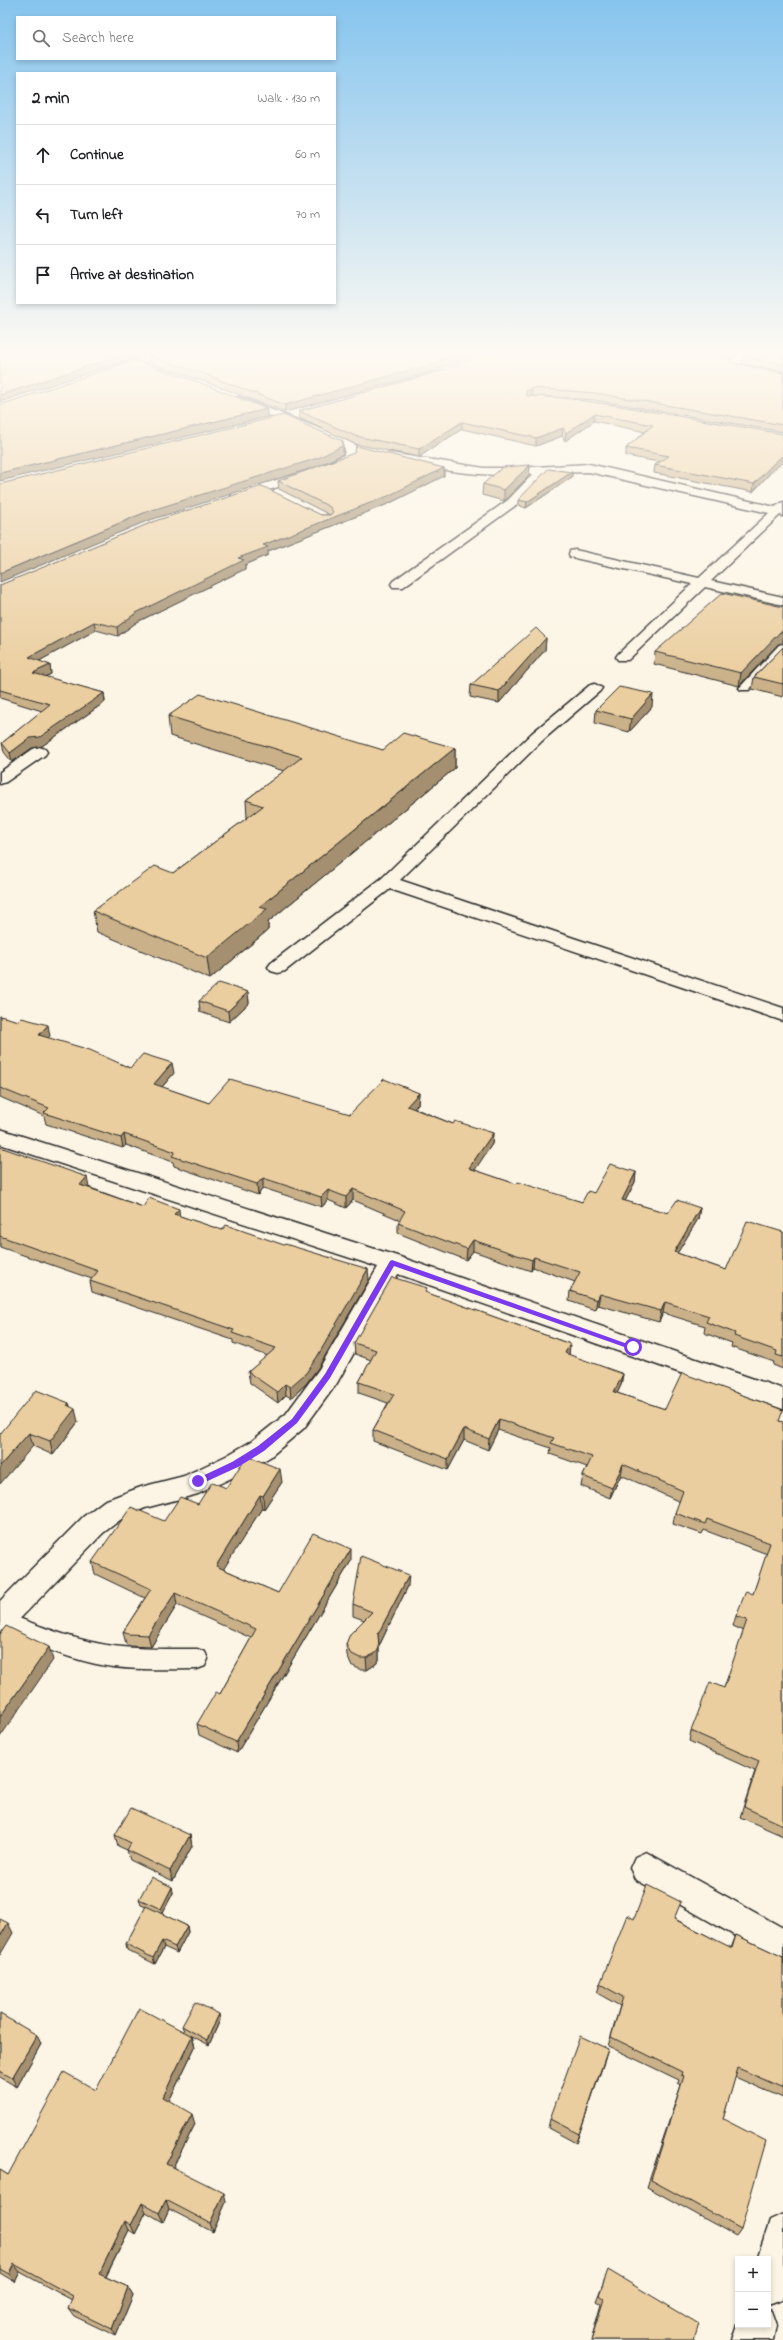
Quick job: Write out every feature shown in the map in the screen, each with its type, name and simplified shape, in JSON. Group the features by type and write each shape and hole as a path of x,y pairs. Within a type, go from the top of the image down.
{"street":[{"path":"223,501 323,469 343,460"},
{"path":"410,460 434,465 515,472 544,469 589,468 781,510"},
{"path":"398,584 476,528 503,512 528,489 544,469"},
{"path":"264,488 278,495"},
{"path":"623,657 781,510"},
{"path":"575,554 783,601"},
{"path":"278,967 388,882 538,736 595,688"},
{"path":"0,779 39,752"},
{"path":"388,882 783,1015"},
{"path":"0,1136 392,1263 783,1399"},
{"path":"0,1621 93,1525 114,1509 141,1498 188,1486 235,1464 261,1449 295,1421 328,1376 392,1263"},
{"path":"646,1868 783,1946"},
{"path":"771,2275 783,2233"},
{"path":"753,2340 756,2328"}],"lane":[{"path":"745,688 783,647"},
{"path":"0,1621 79,1648 110,1656 149,1659 197,1659"}],"building":[{"path":"0,460 53,460 0,473"},
{"path":"98,460 311,460 146,512 0,573 0,484"},
{"path":"334,460 413,460 444,468 388,496 263,545 268,547 238,558 244,560 136,613 117,627 94,622 29,657 50,665 33,673 104,693 40,737 30,738 10,753 2,743 50,704 0,690 0,585 155,521 262,486 321,515 330,515 333,512 330,507 278,481"},
{"path":"662,460 777,460 754,484 655,465"},
{"path":"530,465 504,490 483,484 503,467"},
{"path":"548,469 572,472 527,502 518,500"},
{"path":"722,593 783,607 783,632 780,632 741,673 655,652"},
{"path":"536,628 546,638 499,691 471,685"},
{"path":"783,647 783,684 754,677"},
{"path":"619,687 653,694 631,719 596,710"},
{"path":"200,694 383,750 403,733 455,748 259,907 267,909 207,958 93,911 155,866 173,873 263,806 246,800 302,757 168,716"},
{"path":"219,983 248,992 228,1011 199,1001"},
{"path":"0,1016 19,1021 22,1018 48,1025 39,1035 90,1050 130,1068 143,1054 172,1063 154,1084 209,1103 230,1079 350,1114 384,1079 419,1093 407,1106 453,1124 455,1121 493,1133 469,1168 516,1184 518,1182 582,1202 588,1191 594,1193 610,1164 636,1172 622,1200 668,1213 677,1200 700,1208 674,1252 726,1270 747,1221 783,1232 783,1357 776,1355 777,1351 734,1336 735,1333 706,1322 709,1316 665,1302 661,1311 600,1294 597,1300 570,1291 580,1272 534,1257 532,1260 473,1240 467,1249 398,1223 405,1211 353,1189 346,1197 328,1190 321,1197 263,1178 257,1184 172,1156 175,1152 124,1134 121,1138 44,1113 49,1108 0,1088"},
{"path":"0,1147 87,1177 80,1185 143,1207 149,1198 179,1209 174,1214 222,1230 226,1225 284,1245 285,1244 368,1269 317,1357 306,1373 290,1387 285,1384 277,1392 248,1372 276,1348 232,1333 234,1330 90,1281 98,1271 0,1236"},
{"path":"392,1277 427,1288 425,1292 570,1344 565,1353 623,1374 614,1392 665,1409 682,1373 783,1410 779,1421 783,1422 783,1825 744,1807 759,1761 691,1731 710,1682 724,1688 747,1620 736,1616 746,1591 753,1594 770,1543 707,1519 705,1524 675,1513 683,1491 623,1464 612,1488 583,1476 592,1457 551,1443 554,1438 499,1419 489,1439 464,1429 448,1459 373,1430 394,1394 359,1382 376,1350 354,1343"},
{"path":"36,1390 69,1403 67,1405 75,1409 50,1441 29,1433 0,1466 0,1434"},
{"path":"250,1457 280,1469 263,1496 260,1495 216,1566 278,1593 313,1533 351,1549 236,1742 197,1724 216,1692 220,1694 256,1629 175,1593 148,1635 128,1634 123,1632 151,1589 92,1562 131,1507 164,1521 180,1497 198,1504 212,1482 226,1488 244,1460"},
{"path":"361,1556 409,1575 378,1634 379,1648 376,1653 366,1658 360,1658 350,1653 346,1644 350,1634 372,1612 353,1604"},
{"path":"6,1626 49,1647 0,1717 0,1634"},
{"path":"131,1808 190,1835 170,1871 127,1850 131,1843 115,1835"},
{"path":"151,1877 172,1887 161,1909 139,1899"},
{"path":"647,1885 681,1902 674,1919 732,1948 736,1935 783,1957 783,2088 738,2068 723,2119 766,2141 741,2229 651,2180 684,2076 681,2075 682,2072 611,2037 623,1997 600,1984 627,1915 634,1919"},
{"path":"146,1906 187,1926 175,1947 162,1941 153,1958 126,1944"},
{"path":"0,1919 8,1923 0,1937"},
{"path":"195,2002 219,2014 207,2040 182,2026"},
{"path":"139,2008 192,2036 163,2097 192,2114 166,2164 224,2193 210,2223 166,2200 159,2213 142,2203 131,2225 125,2221 99,2274 128,2287 112,2329 68,2308 73,2296 14,2264 9,2274 0,2269 0,2170 8,2175 64,2072 96,2090"},
{"path":"0,2014 37,2035 12,2078 0,2071"},
{"path":"580,2036 608,2049 579,2134 550,2119"},
{"path":"608,2270 699,2324 694,2340 591,2340 604,2299 599,2295"}],"route":[{"path":"198,1481 235,1464 261,1449 295,1421 328,1376 392,1263 633,1347"}]}
